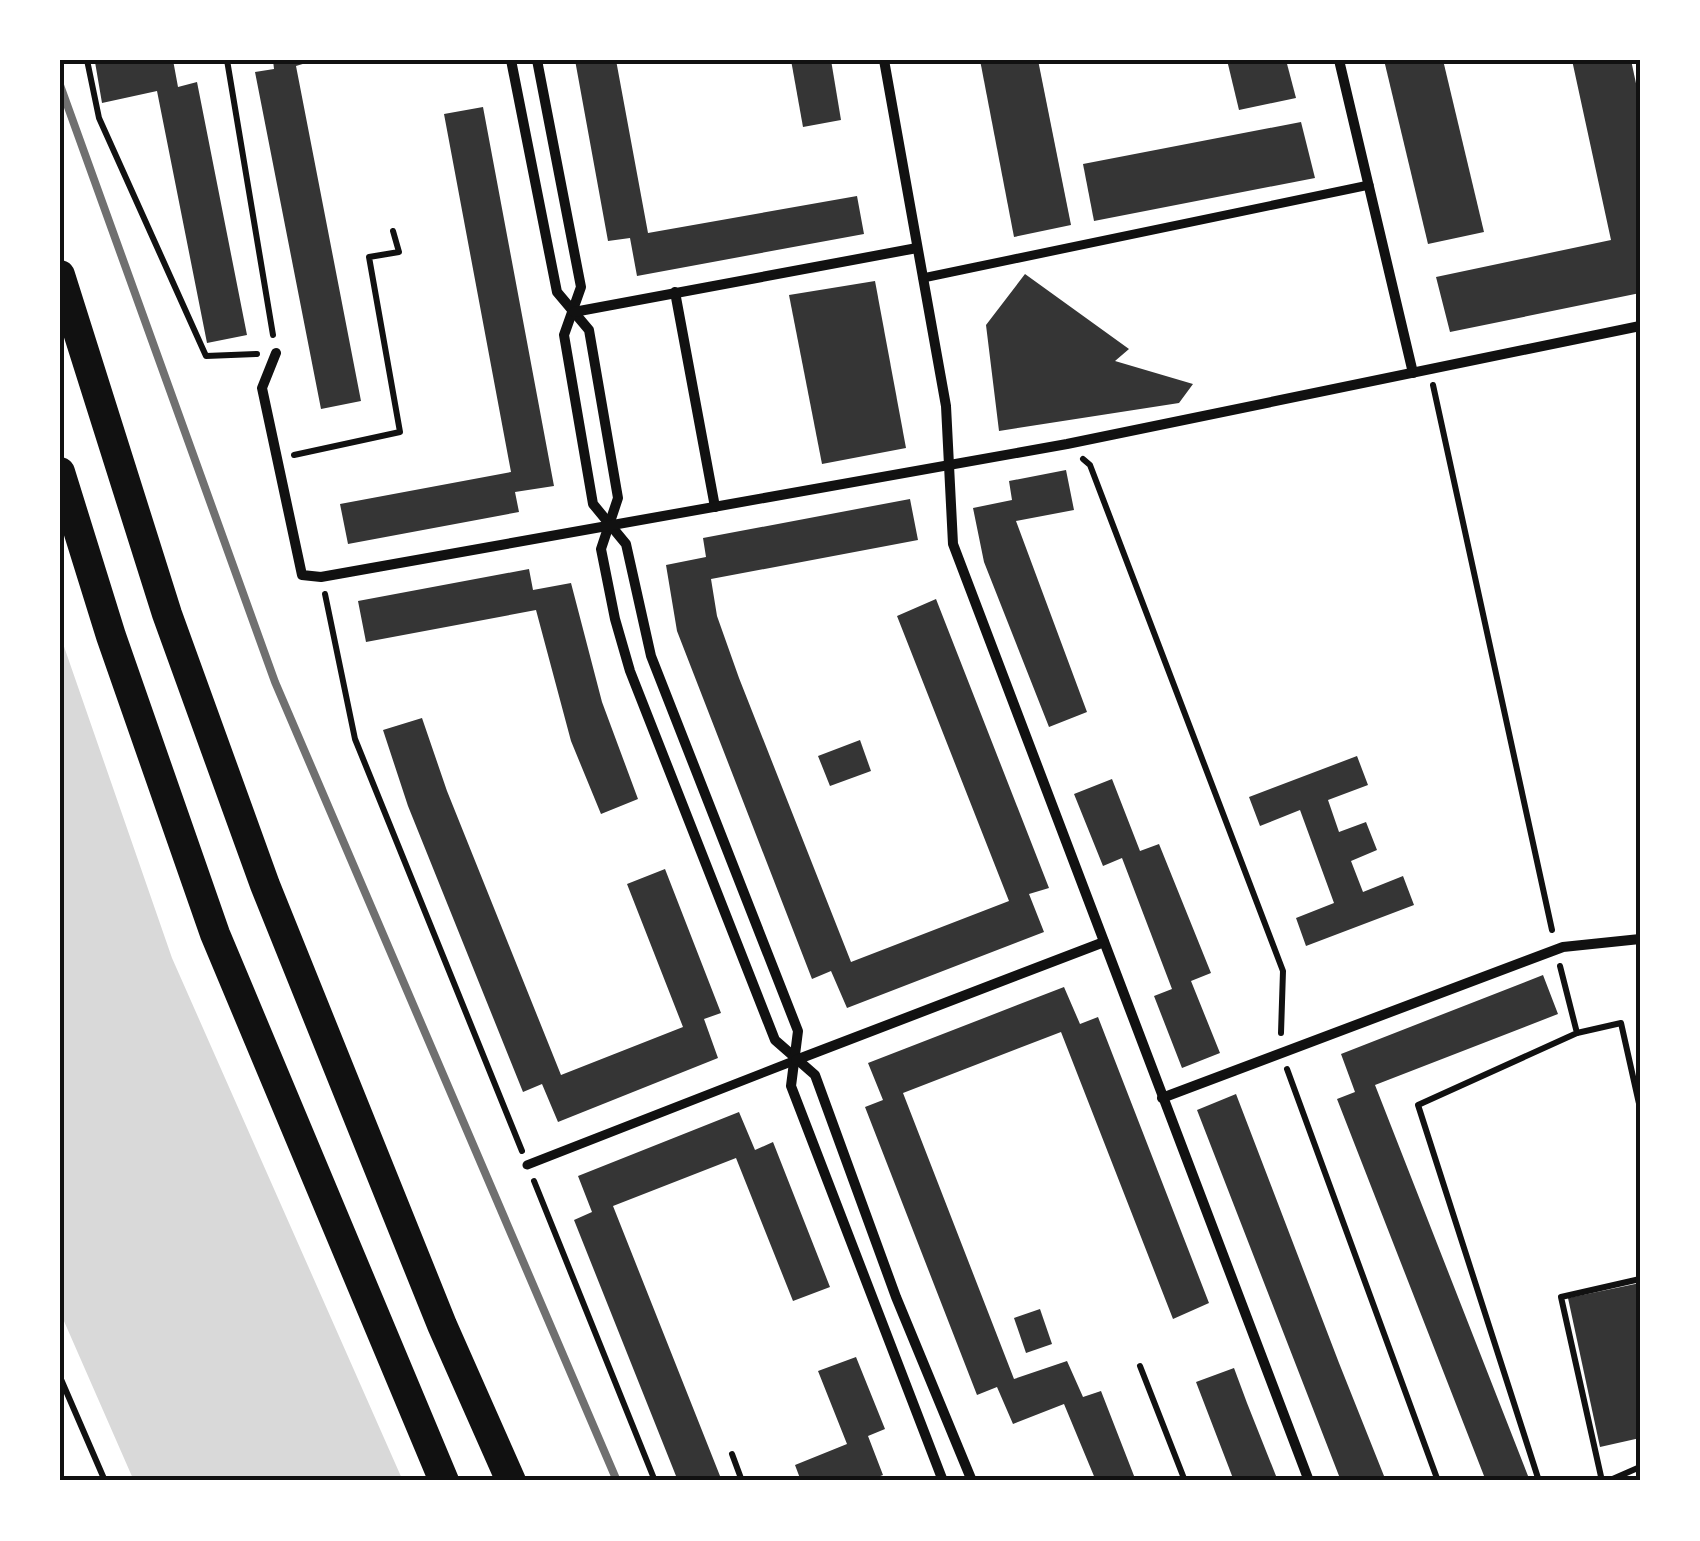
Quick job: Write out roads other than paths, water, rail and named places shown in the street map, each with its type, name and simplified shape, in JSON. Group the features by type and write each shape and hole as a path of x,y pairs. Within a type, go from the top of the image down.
{"highway":[{"path":"60,275 166,614 266,886 442,1325 511,1481"},
{"path":"60,472 110,636 215,934 444,1481"}],"street":[{"path":"511,60 556,292 589,330 618,498 601,549 615,619 645,716 774,1040 814,1075 896,1297 972,1481"},
{"path":"537,60 581,287 564,335 593,504 626,544 651,656 798,1032 792,1086 943,1481"},
{"path":"884,60 946,406 952,544 1309,1481"},
{"path":"1339,60 1413,373"},
{"path":"923,278 1369,185"},
{"path":"574,312 918,248"},
{"path":"676,292 715,507"},
{"path":"276,353 262,388 302,575 321,577 1067,444 1640,326"},
{"path":"1162,1098 1556,950 1640,940"},
{"path":"528,1165 1104,942"}],"railway":[{"path":"60,85 275,682 617,1481"}]}
